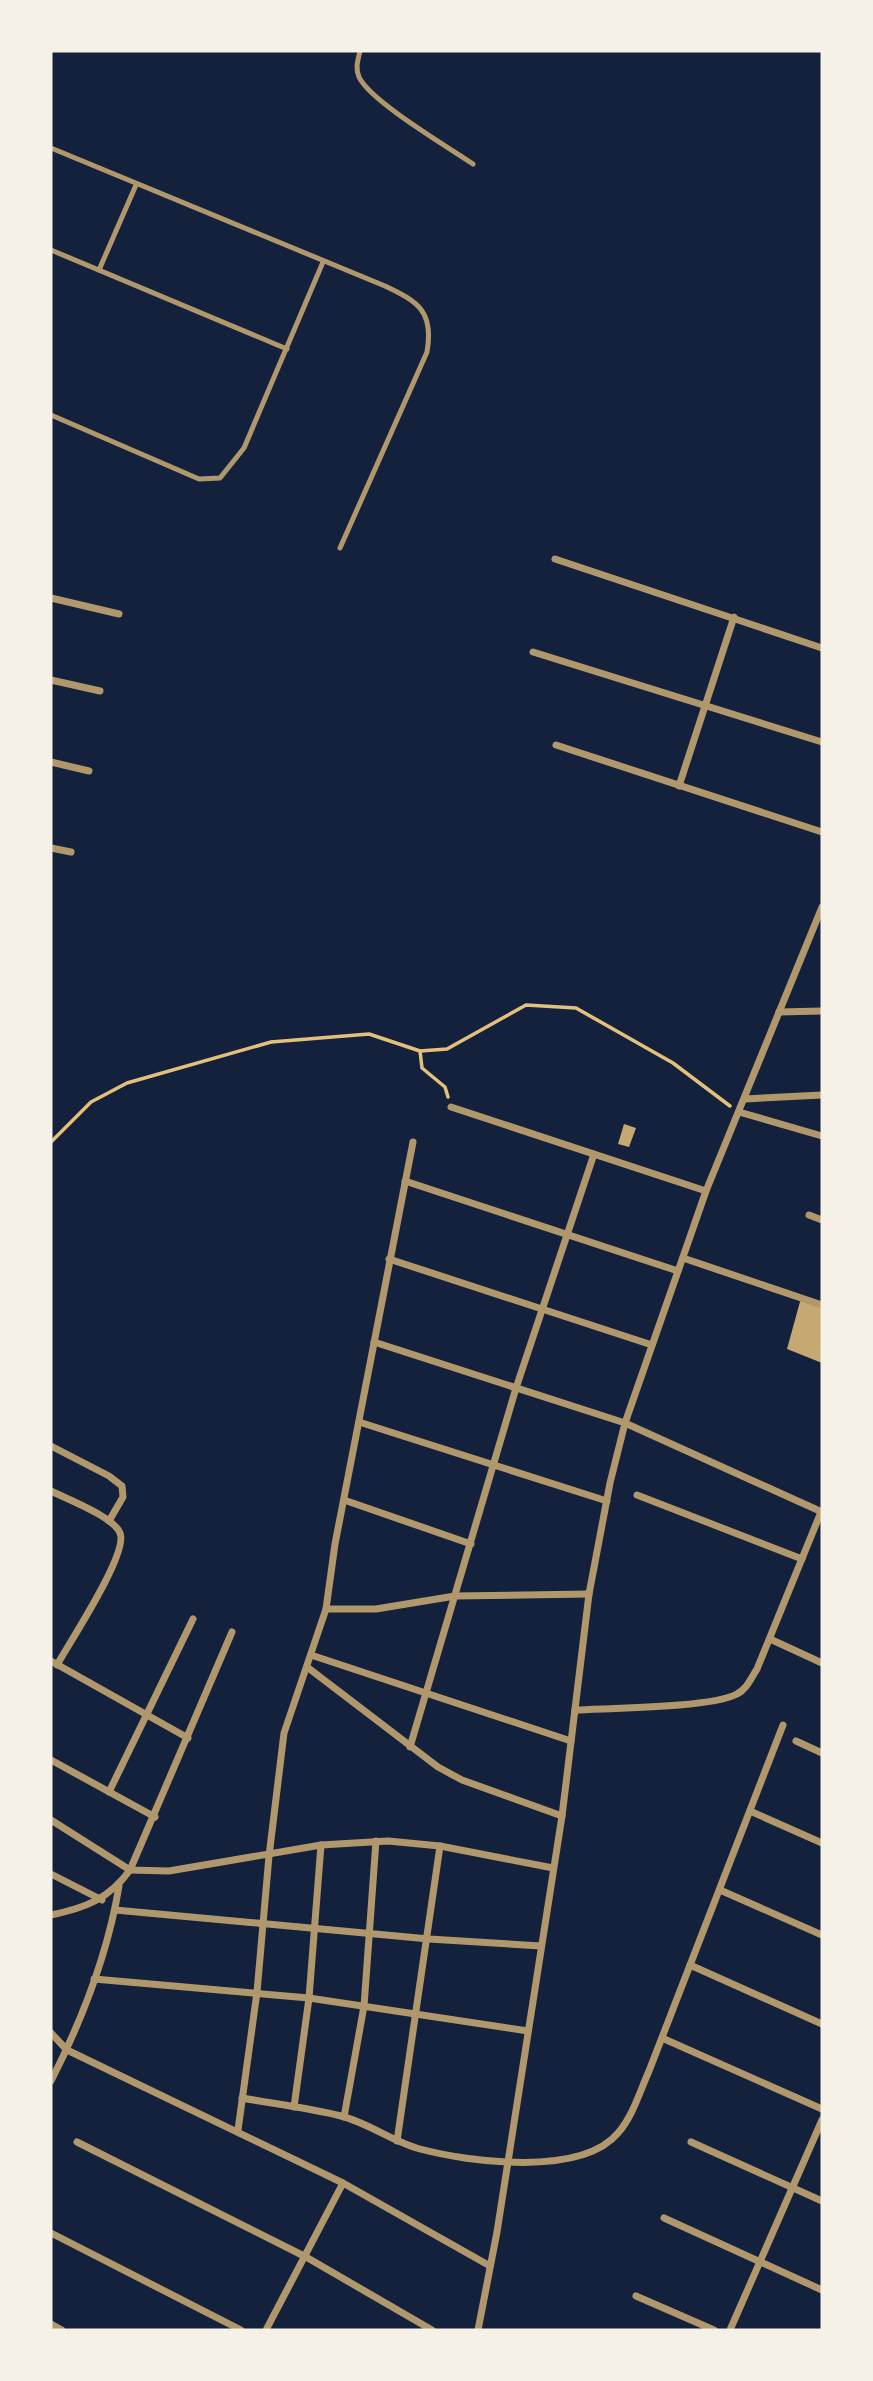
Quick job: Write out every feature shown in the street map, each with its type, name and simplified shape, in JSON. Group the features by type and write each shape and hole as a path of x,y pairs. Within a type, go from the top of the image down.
{"street":[{"path":"555,559 822,648"},
{"path":"51,598 119,614"},
{"path":"679,786 703,705 734,617"},
{"path":"533,652 822,742"},
{"path":"51,680 100,691"},
{"path":"555,745 822,832"},
{"path":"51,762 89,771"},
{"path":"51,848 71,852"},
{"path":"478,2330 508,2162 562,1816 589,1594 625,1423 706,1191 822,907"},
{"path":"812,930 822,930"},
{"path":"779,1012 822,1010"},
{"path":"744,1098 822,1095"},
{"path":"451,1107 706,1191"},
{"path":"739,1112 822,1136"},
{"path":"237,2130 257,1992 269,1856 284,1733 292,1701 307,1667 326,1609 344,1500 413,1142"},
{"path":"410,1747 516,1388 594,1154"},
{"path":"405,1181 678,1271"},
{"path":"809,1215 822,1220"},
{"path":"682,1258 822,1305"},
{"path":"389,1259 652,1345"},
{"path":"374,1342 625,1423 822,1512 757,1669 744,1689 734,1696 704,1702 575,1710"},
{"path":"359,1422 607,1501"},
{"path":"51,1446 109,1476 122,1486 123,1497 109,1521"},
{"path":"51,1491 109,1521 120,1532 118,1552 54,1663 188,1738"},
{"path":"637,1495 802,1559"},
{"path":"344,1500 471,1544"},
{"path":"326,1609 376,1609 456,1596 589,1594"},
{"path":"109,1792 193,1619"},
{"path":"51,1915 79,1909 102,1900 119,1886 130,1870 155,1817 232,1632"},
{"path":"770,1639 822,1663"},
{"path":"311,1655 571,1741"},
{"path":"307,1667 410,1747 462,1780 562,1816"},
{"path":"242,2098 344,2117 421,2149 508,2162 537,2163 596,2149 617,2134 629,2116 662,2038 783,1725"},
{"path":"796,1741 822,1753"},
{"path":"51,1760 155,1817"},
{"path":"750,1811 822,1843"},
{"path":"51,1821 130,1870 169,1871 321,1845 376,1841 440,1846 554,1868"},
{"path":"344,2117 364,2006 376,1841"},
{"path":"294,2107 309,1998 321,1845"},
{"path":"397,2141 429,1939 440,1846"},
{"path":"51,1874 102,1900"},
{"path":"51,2081 67,2050 94,1979 115,1910 119,1886"},
{"path":"720,1889 822,1935"},
{"path":"115,1910 369,1934 541,1946"},
{"path":"690,1965 822,2024"},
{"path":"94,1979 309,1998 528,2031"},
{"path":"51,2033 67,2050 343,2183 490,2266"},
{"path":"662,2038 822,2109"},
{"path":"730,2330 822,2120"},
{"path":"76,2141 306,2257 432,2330"},
{"path":"691,2142 822,2201"},
{"path":"266,2330 343,2183"},
{"path":"664,2218 822,2290"},
{"path":"51,2233 241,2330"},
{"path":"636,2296 714,2330"},
{"path":"51,2325 62,2330"}],"lane":[{"path":"360,51 356,70 361,81 375,96 473,164"},
{"path":"51,149 411,298 429,321 427,352 340,548"},
{"path":"99,270 136,185"},
{"path":"51,250 287,349"},
{"path":"51,415 199,479 210,480 227,473 244,448 323,262"}],"path":[{"path":"51,1142 91,1102 127,1083 271,1042 369,1034 420,1051 447,1049 526,1005 576,1008 673,1063 739,1112"},
{"path":"420,1051 422,1068 445,1087 451,1107"}],"building":[{"path":"624,1124 636,1128 629,1147 618,1144"},
{"path":"801,1298 822,1307 822,1363 787,1349"}]}
